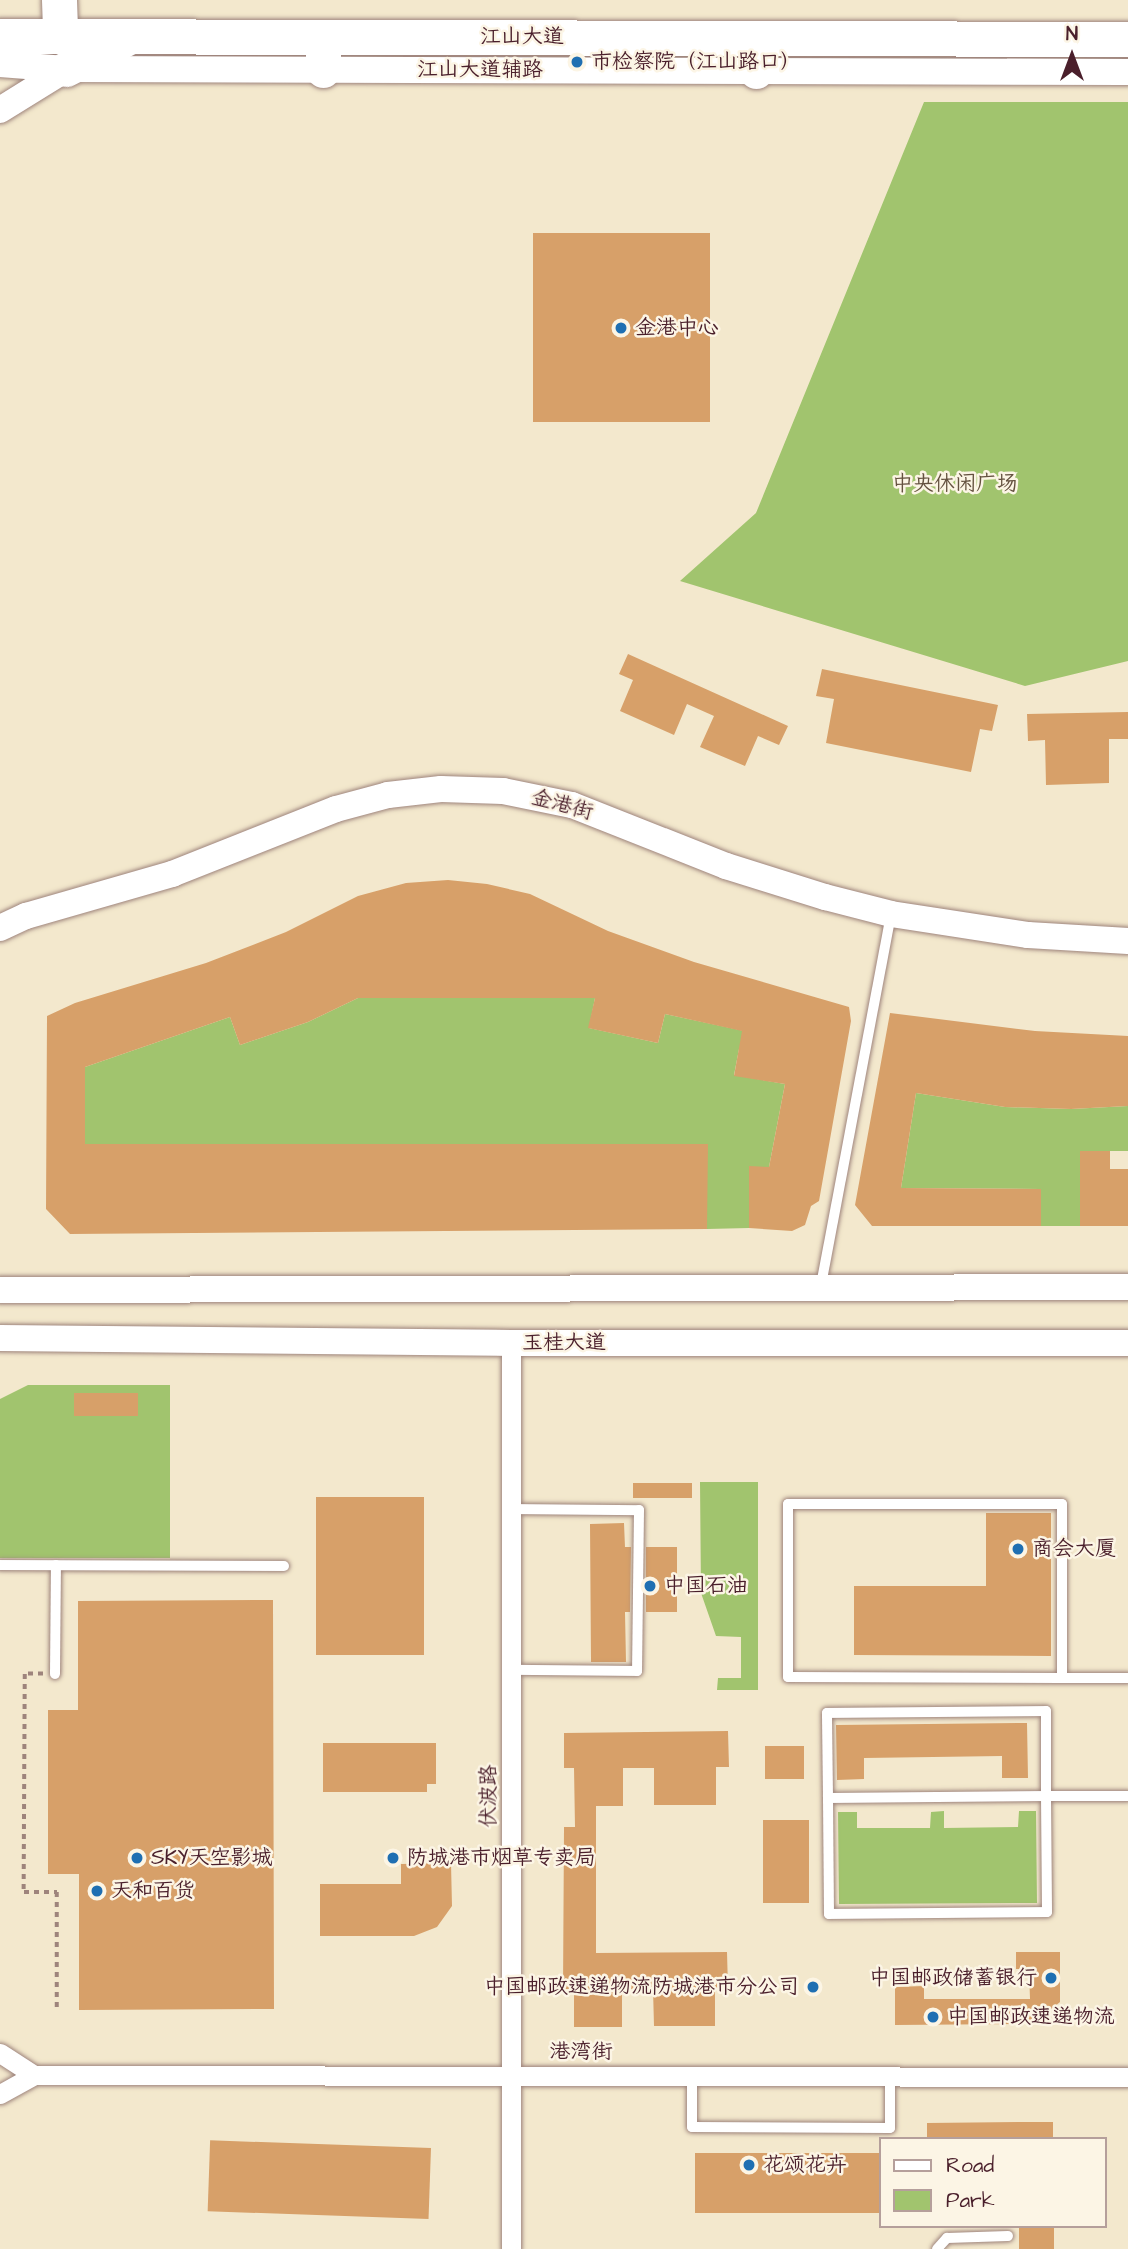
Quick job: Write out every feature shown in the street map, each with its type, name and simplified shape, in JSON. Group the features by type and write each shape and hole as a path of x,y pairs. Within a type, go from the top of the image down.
{"highway":[{"path":"0,36 63,52 60,0"},
{"name":"江山大道","path":"63,52 131,36 323,53 756,54 1128,38"}],"main road":[{"path":"0,110 63,52"},
{"path":"0,64 63,52 323,53"},
{"path":"756,54 1128,72"},
{"name":"金港街","path":"0,928 26,916 172,874 336,809 388,795 441,789 503,791 572,805 726,866 825,897 891,914 1028,935 1128,941"},
{"path":"0,1290 1128,1287"},
{"name":"玉桂大道","path":"0,1338 511,1343 1128,1343"}],"street":[{"name":"伏波路","path":"511,1343 511,2249"},
{"path":"0,2053 34,2075 0,2094"},
{"name":"港湾街","path":"34,2075 1128,2077"}],"lane":[{"path":"821,1287 891,914"},
{"path":"1062,1678 1062,1504 788,1504 788,1677 1062,1678 1128,1678"},
{"path":"512,1508 639,1510 637,1671 512,1670"},
{"path":"0,1565 284,1566"},
{"path":"55,1565 55,1674"},
{"path":"1046,1711 1046,1796 1047,1912 829,1914 827,1713 1046,1711"},
{"path":"828,1798 1128,1796"},
{"path":"692,2075 692,2127 890,2128 891,2076"},
{"path":"937,2249 947,2238 1008,2236"}],"path":[{"path":"55,1674 24,1674 24,1892 57,1892 57,2012"}],"green space":[{"name":"中央休闲广场","path":"924,102 1128,102 1128,661 1025,686 680,581 756,513"},
{"path":"358,998 595,998 589,1028 658,1043 665,1014 754,1033 739,1049 734,1075 785,1084 769,1167 749,1167 749,1228 707,1229 707,1144 85,1144 85,1067 230,1017 240,1045 308,1022"},
{"path":"916,1093 1005,1107 1071,1109 1128,1106 1128,1151 1080,1151 1080,1226 1041,1226 1041,1189 901,1188"},
{"path":"28,1385 170,1385 170,1558 0,1558 0,1399"},
{"path":"700,1482 758,1482 758,1690 717,1690 718,1678 741,1678 741,1637 716,1636 701,1593"},
{"path":"944,1811 944,1828 1018,1827 1019,1811 1036,1811 1037,1903 839,1904 838,1812 857,1812 857,1828 930,1828 931,1812"}],"building":[{"name":"金港中心","path":"533,233 710,233 710,422 533,422"},
{"path":"628,654 788,726 779,745 758,736 745,766 700,747 714,716 687,704 674,735 620,711 633,680 619,674"},
{"path":"822,669 998,705 992,731 980,729 971,772 826,743 834,699 816,696"},
{"path":"1128,712 1128,739 1109,739 1109,783 1046,785 1045,740 1028,741 1027,714"},
{"path":"448,880 487,884 530,894 608,931 694,962 849,1007 851,1021 819,1201 811,1206 805,1225 792,1231 749,1228 749,1166 769,1167 785,1084 734,1076 742,1031 665,1014 658,1043 588,1028 595,998 358,998 308,1022 240,1045 230,1017 85,1067 85,1144 708,1144 707,1229 70,1234 46,1209 47,1016 75,1003 206,963 286,932 358,896 406,883"},
{"path":"890,1013 1035,1031 1128,1036 1128,1106 1071,1109 1005,1107 916,1093 901,1188 1041,1189 1041,1226 872,1226 855,1205"},
{"path":"1080,1151 1110,1151 1110,1169 1128,1169 1128,1226 1080,1226"},
{"path":"74,1393 138,1393 138,1416 74,1416"},
{"path":"633,1483 692,1483 692,1498 633,1498"},
{"path":"316,1497 424,1497 424,1655 316,1655"},
{"name":"商会大厦","path":"986,1513 1051,1513 1051,1656 854,1655 854,1586 986,1586"},
{"path":"624,1523 625,1547 631,1547 630,1612 625,1612 626,1662 591,1662 590,1524"},
{"path":"646,1547 677,1547 677,1612 646,1612"},
{"path":"273,1600 274,2009 79,2010 79,1874 48,1874 48,1710 78,1710 78,1601"},
{"path":"1027,1723 1028,1778 1002,1778 1002,1756 864,1758 864,1779 837,1780 836,1725"},
{"path":"728,1731 729,1767 716,1767 716,1805 654,1805 654,1768 623,1768 623,1806 596,1806 596,1953 727,1952 728,1988 715,1988 715,2026 654,2026 653,1989 622,1989 622,2027 574,2027 574,1989 563,1989 564,1827 575,1827 574,1768 564,1768 564,1733"},
{"path":"323,1743 436,1743 436,1784 427,1784 427,1792 323,1792"},
{"path":"765,1746 804,1746 804,1779 765,1779"},
{"path":"763,1820 809,1820 809,1903 763,1903"},
{"path":"451,1863 452,1906 437,1927 414,1936 320,1936 320,1884 401,1884 401,1864"},
{"path":"1016,1952 1060,1952 1060,2002 1033,2024 895,2025 895,1987 924,1986 924,1999 1030,1999 1029,1969 1016,1969"},
{"path":"1053,2122 1053,2137 927,2137 927,2123"},
{"path":"210,2140 431,2148 429,2219 208,2211"},
{"path":"695,2153 880,2153 880,2213 695,2213"},
{"path":"1019,2228 1054,2228 1054,2249 1019,2249"}],"place":[{"name":"市检察院（江山路口）","path":"577,62"},
{"name":"金港中心","path":"621,328"},
{"name":"商会大厦","path":"1018,1549"},
{"name":"中国石油","path":"650,1586"},
{"name":"SKY天空影城","path":"137,1858"},
{"name":"防城港市烟草专卖局","path":"393,1858"},
{"name":"天和百货","path":"97,1891"},
{"name":"中国邮政储蓄银行","path":"1051,1978"},
{"name":"中国邮政速递物流防城港市分公司","path":"813,1987"},
{"name":"中国邮政速递物流","path":"933,2017"},
{"name":"花颂花卉","path":"749,2165"}]}
